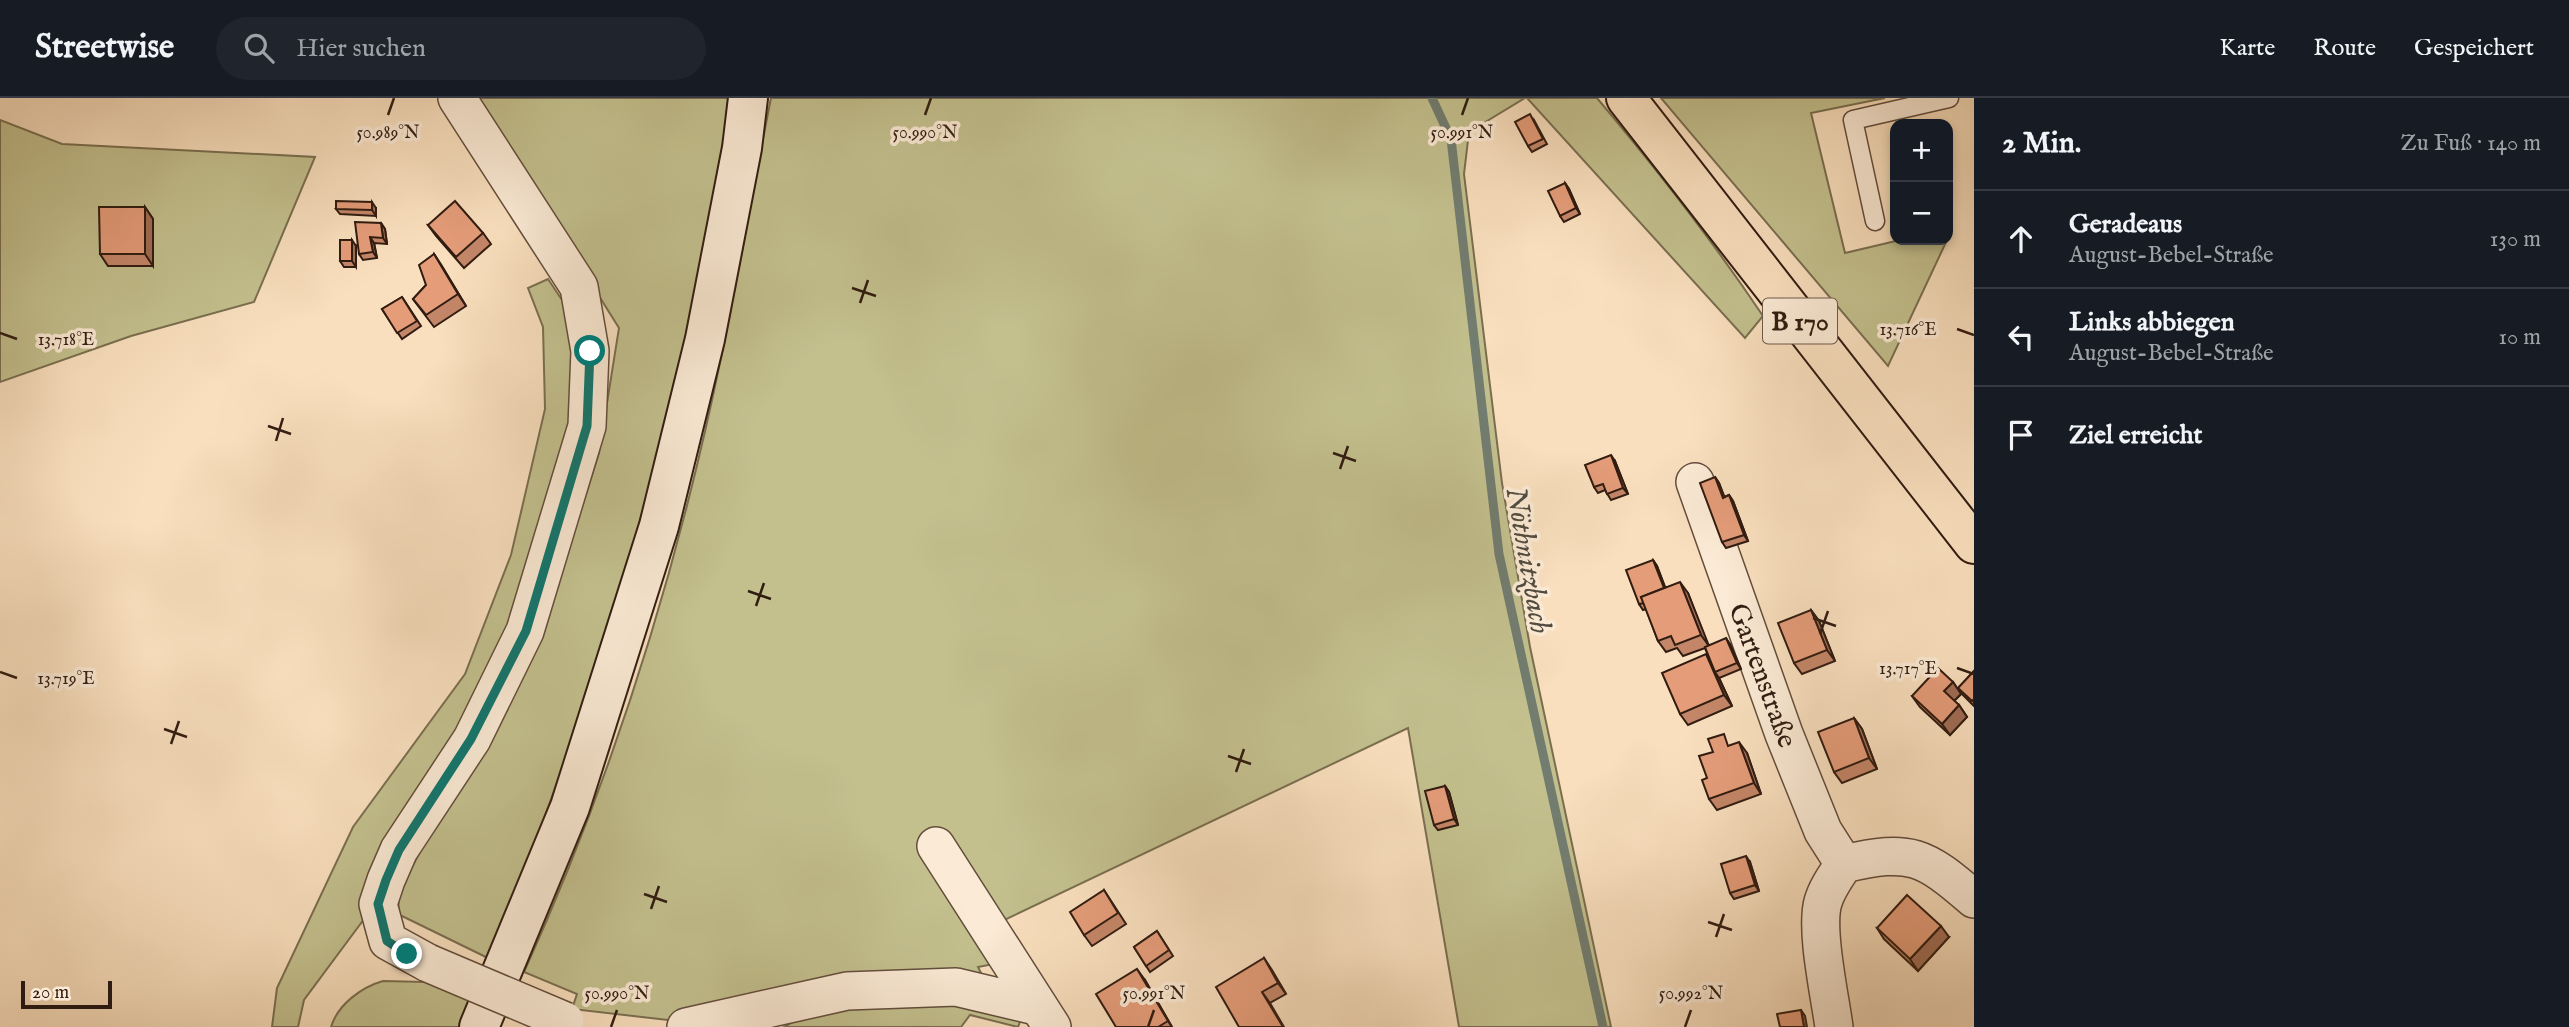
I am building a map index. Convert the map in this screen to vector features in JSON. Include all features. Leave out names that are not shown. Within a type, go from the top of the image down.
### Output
[{"type":"main road","points":[[479,1027],[570,807],[659,526],[705,339],[742,148],[748,98]]},
{"type":"main road","name":"B 170","points":[[1626,98],[1974,544]]},
{"type":"street","points":[[457,98],[579,287],[590,351],[587,426],[526,631],[471,739],[399,850],[378,904],[387,941],[428,963],[573,1024]]},
{"type":"street","name":"Gartenstraße","points":[[1695,482],[1789,746],[1823,831],[1844,864]]},
{"type":"street","points":[[936,846],[1044,1016]]},
{"type":"street","points":[[1834,1027],[1821,930],[1822,904],[1829,886],[1844,864],[1874,857],[1922,859],[1974,900]]},
{"type":"street","points":[[686,1027],[847,991],[956,987],[1044,1016]]},
{"type":"lane","points":[[1875,221],[1853,120],[1914,115],[1949,98]]},
{"type":"shaded area","points":[[475,98],[729,98],[723,147],[677,377],[633,546],[553,795],[492,960],[402,916],[398,919],[399,891],[547,616],[599,453],[619,328]]},
{"type":"shaded area","points":[[771,98],[1525,98],[1469,132],[1464,174],[1502,483],[1530,647],[1611,1027],[1459,1027],[1408,728],[998,923],[994,964],[978,967],[983,977],[867,978],[668,1020],[572,1009],[577,994],[524,972],[556,898],[614,746],[664,590],[705,432]]},
{"type":"shaded area","points":[[1527,98],[1597,98],[1683,205],[1763,316],[1745,338]]},
{"type":"shaded area","points":[[1661,98],[1885,98],[1811,113],[1845,253],[1890,242],[1890,245],[1945,245],[1888,366]]},
{"type":"shaded area","points":[[0,120],[62,144],[315,157],[254,302],[131,336],[0,382]]},
{"type":"shaded area","points":[[548,279],[576,321],[579,410],[532,581],[370,911],[304,1000],[298,1027],[272,1027],[277,988],[353,827],[465,674],[511,555],[545,409],[543,327],[528,288]]},
{"type":"shaded area","points":[[383,981],[426,982],[472,1000],[460,1027],[331,1027],[345,1004],[367,987]]},
{"type":"shaded area","points":[[915,997],[1023,1014],[1018,1027],[970,1015],[961,1027],[784,1027],[798,1019]]},
{"type":"building","points":[[1530,114],[1543,139],[1528,146],[1515,122]]},
{"type":"building","points":[[1565,183],[1576,208],[1560,216],[1548,191]]},
{"type":"building","points":[[336,201],[372,202],[372,210],[336,209]]},
{"type":"building","points":[[455,201],[483,233],[456,257],[428,225]]},
{"type":"building","points":[[99,207],[145,207],[145,254],[100,254]]},
{"type":"building","points":[[355,222],[381,223],[383,238],[370,237],[373,252],[359,254]]},
{"type":"building","points":[[340,240],[352,240],[352,261],[340,261]]},
{"type":"building","points":[[434,254],[458,294],[426,315],[413,299],[426,285],[419,265]]},
{"type":"building","points":[[402,297],[417,321],[397,333],[382,309]]},
{"type":"building","points":[[1611,455],[1623,488],[1607,494],[1603,484],[1594,487],[1585,465]]},
{"type":"building","points":[[1715,477],[1723,498],[1729,495],[1744,535],[1722,542],[1700,483]]},
{"type":"building","points":[[1653,560],[1664,588],[1641,597],[1644,603],[1639,604],[1626,570]]},
{"type":"building","points":[[1680,582],[1701,635],[1675,645],[1671,636],[1658,641],[1641,597]]},
{"type":"building","points":[[1811,610],[1827,650],[1794,663],[1778,623]]},
{"type":"building","points":[[1726,638],[1737,663],[1715,672],[1705,647]]},
{"type":"building","points":[[1706,654],[1724,695],[1680,714],[1662,673]]},
{"type":"building","points":[[1938,668],[1953,682],[1944,691],[1959,705],[1942,724],[1912,696]]},
{"type":"building","points":[[1974,671],[1974,699],[1972,701],[1958,688]]},
{"type":"building","points":[[1854,718],[1869,758],[1834,772],[1818,732]]},
{"type":"building","points":[[1724,734],[1728,746],[1739,742],[1754,783],[1709,799],[1702,780],[1707,778],[1699,756],[1713,752],[1708,739]]},
{"type":"building","points":[[1445,786],[1454,819],[1434,825],[1425,791]]},
{"type":"building","points":[[1746,856],[1755,885],[1730,893],[1721,864]]},
{"type":"building","points":[[1104,890],[1118,913],[1084,935],[1070,912]]},
{"type":"building","points":[[1907,895],[1941,926],[1910,959],[1877,928]]},
{"type":"building","points":[[1157,931],[1169,950],[1146,966],[1134,947]]},
{"type":"building","points":[[1264,958],[1278,983],[1262,992],[1283,1027],[1239,1027],[1216,987]]},
{"type":"building","points":[[1137,969],[1168,1021],[1158,1027],[1116,1027],[1096,994]]},
{"type":"building","points":[[1801,1010],[1804,1027],[1780,1027],[1777,1014]]},
{"type":"waterway","name":"Nöthnitzbach","points":[[1432,98],[1451,139],[1499,554],[1603,1027]]},
{"type":"route","points":[[407,954],[387,941],[378,904],[399,850],[471,739],[526,631],[587,426],[590,351]]}]
